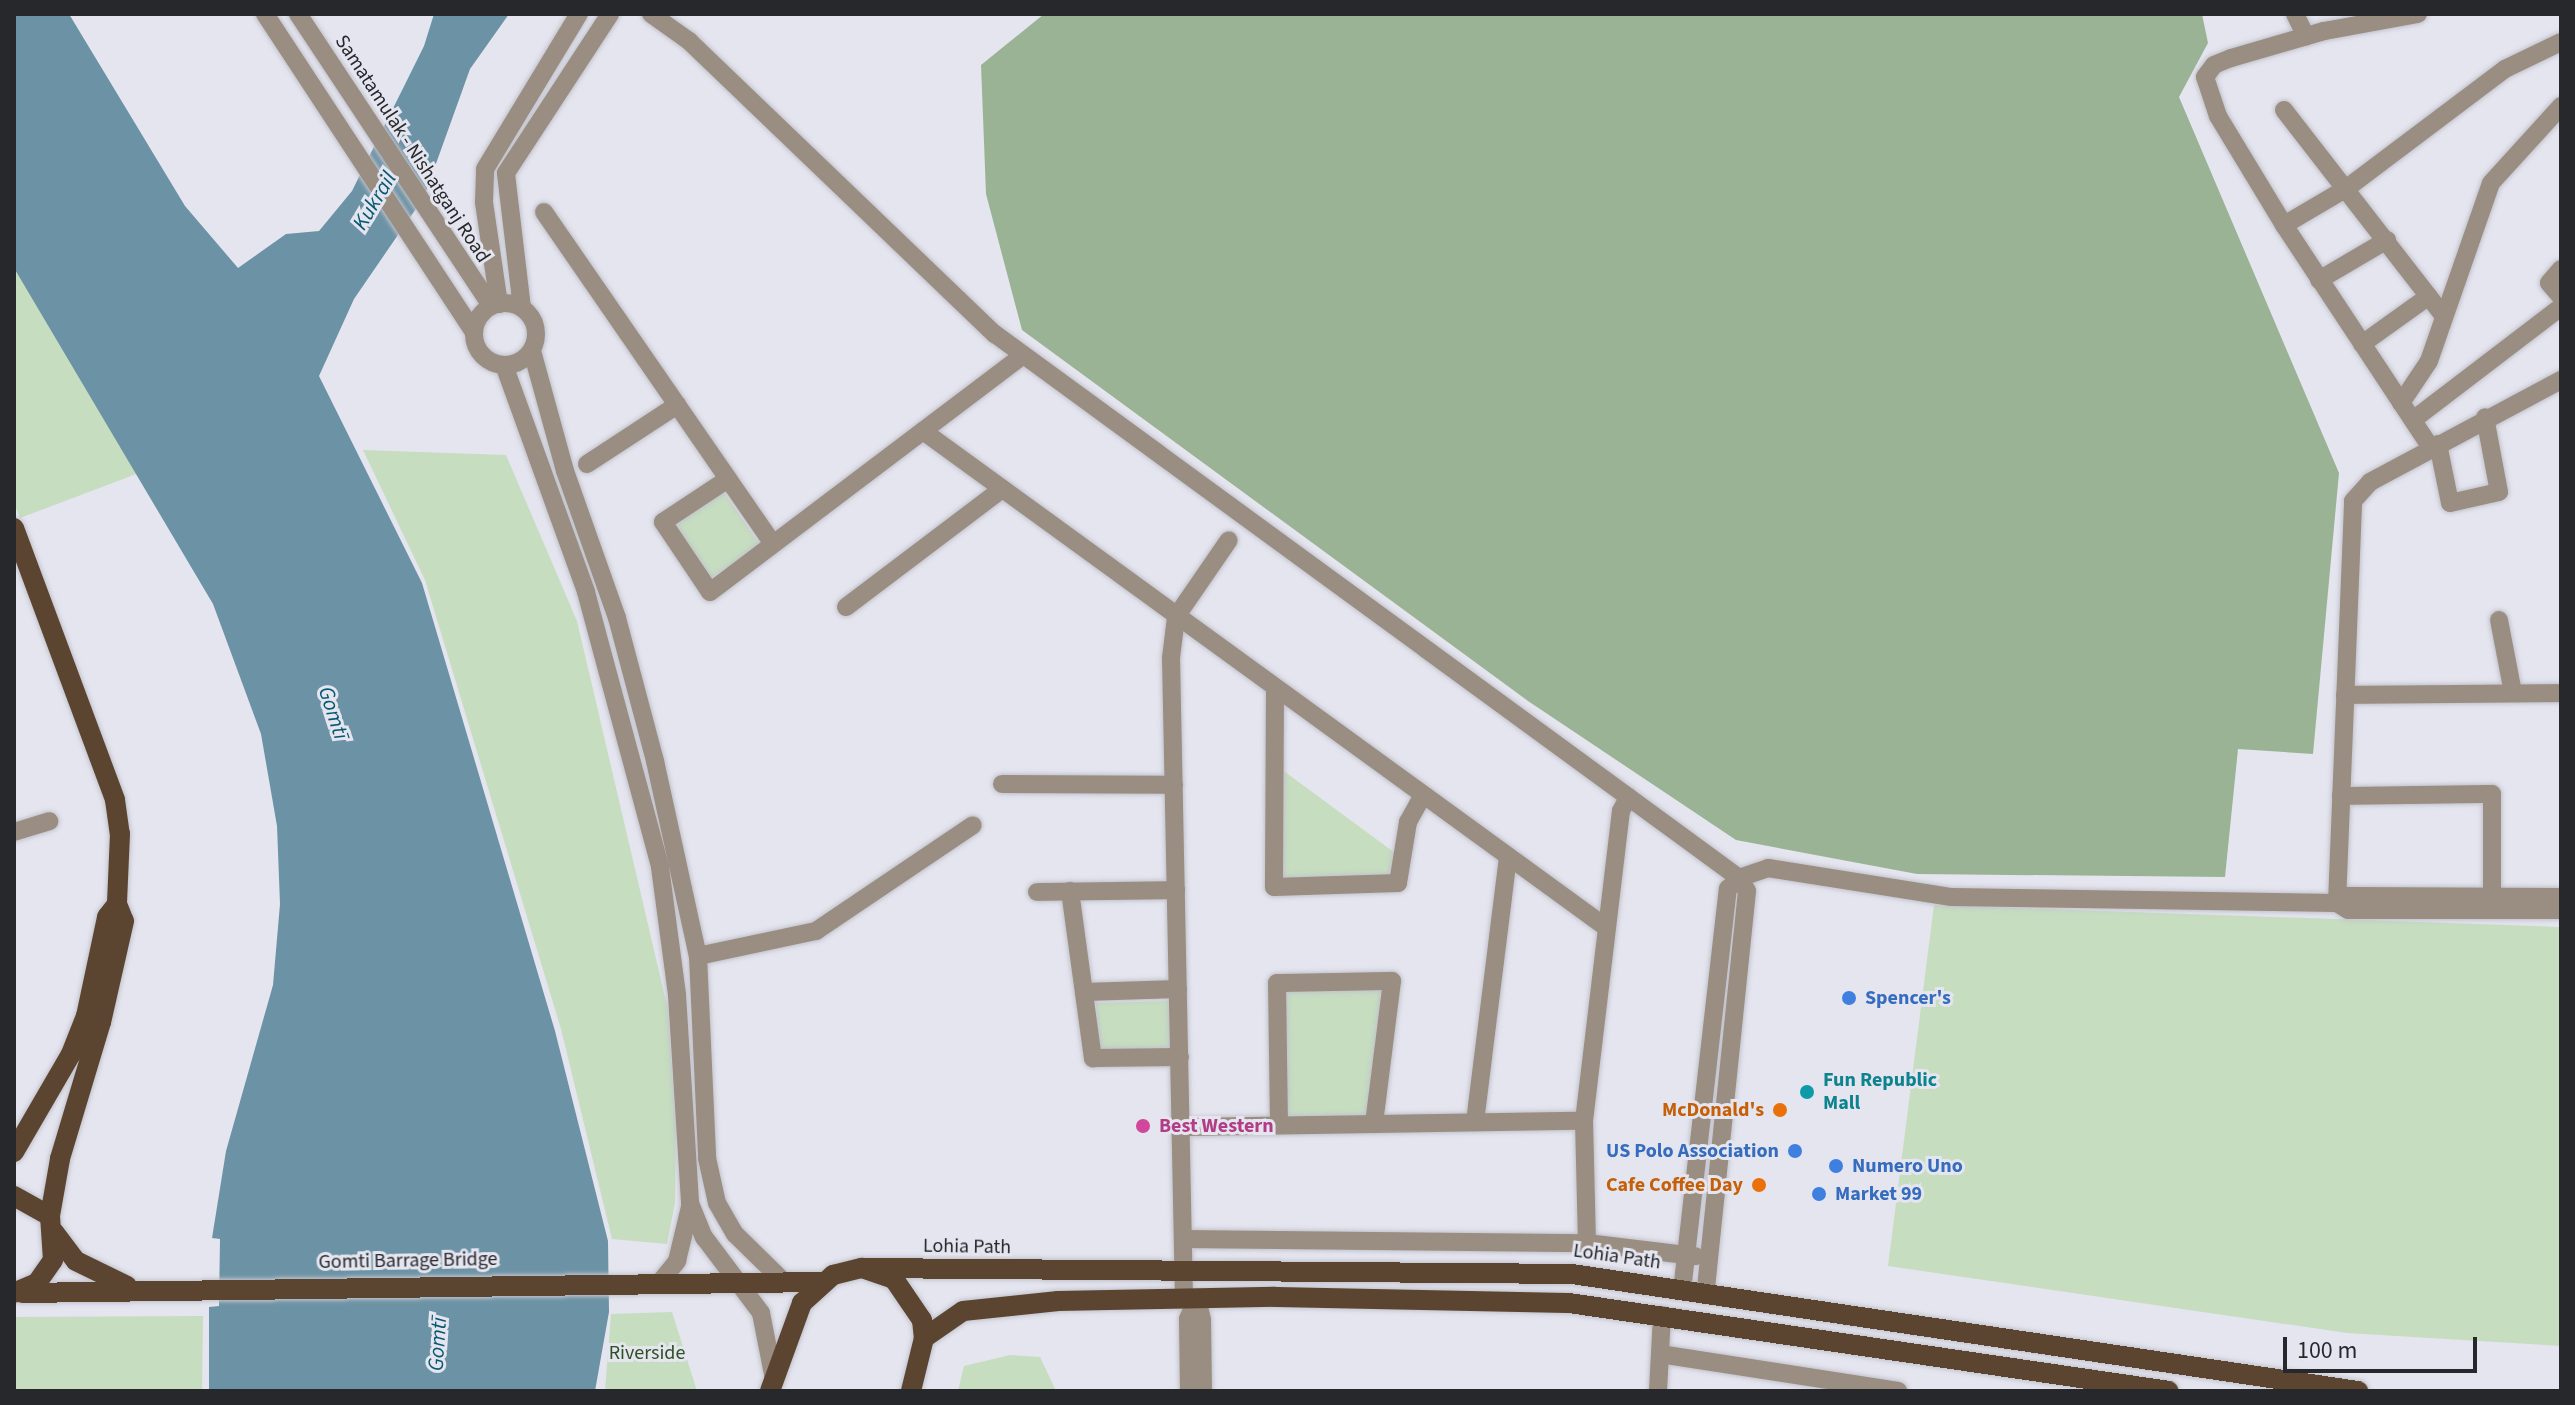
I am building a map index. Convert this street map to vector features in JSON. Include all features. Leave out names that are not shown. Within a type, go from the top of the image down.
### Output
[{"type":"main road","points":[[14,528],[115,800],[120,834],[117,904],[124,921],[60,1159],[52,1224],[55,1246],[47,1273],[14,1293]]},
{"type":"main road","points":[[14,1152],[71,1054],[86,1016],[107,917],[117,904]]},
{"type":"main road","points":[[14,1196],[52,1224],[76,1261],[134,1289]]},
{"type":"main road","points":[[862,1268],[885,1275],[905,1290],[922,1320],[924,1338],[911,1391]]},
{"type":"main road","name":"Lohia Path","points":[[739,1283],[821,1282],[862,1268],[1572,1274],[2358,1391]]},
{"type":"main road","name":"Gomti Barrage Bridge","points":[[14,1293],[211,1287],[661,1281],[739,1283]]},
{"type":"main road","points":[[772,1385],[795,1316],[821,1282]]},
{"type":"main road","points":[[924,1338],[963,1311],[1058,1301],[1226,1299],[1569,1303],[2169,1391]]},
{"type":"street","points":[[265,14],[474,332],[482,354],[504,365],[520,362],[532,351]]},
{"type":"street","name":"Samatamulak - Nishatganj Road","points":[[298,14],[495,305]]},
{"type":"street","points":[[610,14],[592,37],[506,173],[522,308],[536,328],[532,351],[565,471],[617,618],[698,956],[707,1158],[717,1203],[735,1234],[785,1283]]},
{"type":"street","points":[[651,14],[689,41],[1022,356],[1739,878],[1747,891],[1706,1257],[1705,1294]]},
{"type":"street","points":[[2295,14],[2306,37]]},
{"type":"street","points":[[2418,14],[2306,37],[2214,65],[2205,77],[2218,116],[2284,225],[2401,403],[2435,446],[2450,503],[2499,492],[2485,417]]},
{"type":"street","points":[[495,305],[484,202],[485,169],[576,19],[592,37]]},
{"type":"street","points":[[2284,225],[2347,188],[2505,69],[2561,42]]},
{"type":"street","points":[[2401,403],[2429,361],[2491,183],[2561,106]]},
{"type":"street","points":[[2284,110],[2444,316]]},
{"type":"street","points":[[544,212],[773,544]]},
{"type":"street","points":[[2319,280],[2387,240]]},
{"type":"street","points":[[2561,269],[2549,283],[2561,297]]},
{"type":"street","points":[[2362,344],[2429,296]]},
{"type":"street","points":[[474,332],[479,317],[495,305],[522,308]]},
{"type":"street","points":[[2413,420],[2561,307]]},
{"type":"street","points":[[728,479],[663,522],[710,592],[1022,356]]},
{"type":"street","points":[[504,365],[586,592],[660,867],[677,995],[690,1203],[687,1237],[661,1281]]},
{"type":"street","points":[[2337,903],[2353,501],[2370,482],[2485,417],[2561,380]]},
{"type":"street","points":[[587,464],[677,405]]},
{"type":"street","points":[[923,431],[1607,928]]},
{"type":"street","points":[[846,607],[1002,489]]},
{"type":"street","points":[[1203,1391],[1202,1320],[1190,1299],[1183,1271],[1171,658],[1176,617],[1229,540]]},
{"type":"street","points":[[2499,620],[2513,693]]},
{"type":"street","points":[[1275,688],[1274,887],[1398,883],[1408,822],[1423,795]]},
{"type":"street","points":[[2345,695],[2561,693]]},
{"type":"street","points":[[1002,784],[1174,785]]},
{"type":"street","points":[[2341,796],[2492,794],[2492,897]]},
{"type":"street","points":[[1587,1243],[1584,1121],[1621,811],[1628,797]]},
{"type":"street","points":[[14,832],[49,821]]},
{"type":"street","points":[[698,956],[816,931],[973,825]]},
{"type":"street","points":[[1475,1122],[1508,857]]},
{"type":"street","points":[[1682,1291],[1728,889],[1739,878],[1768,868],[1952,897],[2337,903],[2348,910],[2561,910]]},
{"type":"street","points":[[1037,892],[1176,890]]},
{"type":"street","points":[[1070,891],[1093,1058],[1180,1057]]},
{"type":"street","points":[[2337,903],[2348,896],[2561,897]]},
{"type":"street","points":[[1279,1125],[1277,983],[1392,981],[1374,1124]]},
{"type":"street","points":[[1084,992],[1178,989]]},
{"type":"street","points":[[1181,1127],[1584,1121]]},
{"type":"street","points":[[690,1203],[704,1237],[761,1313],[772,1385]]},
{"type":"street","points":[[1183,1239],[1587,1243],[1706,1257]]},
{"type":"street","points":[[1225,1272],[1226,1299]]},
{"type":"street","points":[[1189,1391],[1190,1299]]},
{"type":"street","points":[[1658,1391],[1662,1315]]},
{"type":"street","points":[[1660,1354],[1898,1391]]},
{"type":"green space","points":[[1044,14],[2202,14],[2208,43],[2179,97],[2339,473],[2313,754],[2238,749],[2225,877],[1917,874],[1736,840],[1528,701],[1022,330],[986,194],[981,65]]},
{"type":"green space","points":[[14,268],[139,473],[20,518],[14,503]]},
{"type":"green space","points":[[363,450],[506,455],[577,621],[668,1010],[676,1127],[675,1203],[667,1244],[612,1239],[561,1029],[425,580]]},
{"type":"green space","points":[[722,490],[760,545],[709,579],[671,525]]},
{"type":"green space","points":[[1281,769],[1395,853],[1391,876],[1283,879]]},
{"type":"green space","points":[[1934,905],[2561,927],[2561,1346],[2347,1333],[1888,1266]]},
{"type":"green space","points":[[1385,987],[1367,1116],[1285,1117],[1283,990]]},
{"type":"green space","points":[[1169,1001],[1170,1048],[1098,1051],[1096,1003]]},
{"type":"green space","name":"Riverside","points":[[672,1312],[697,1391],[605,1391],[611,1314]]},
{"type":"green space","points":[[203,1316],[202,1391],[14,1391],[14,1317]]},
{"type":"green space","points":[[1010,1355],[1040,1357],[1056,1391],[958,1391],[964,1366]]},
{"type":"water","points":[[14,14],[69,14],[185,206],[238,268],[286,234],[319,231],[352,191],[424,46],[434,14],[509,14],[470,69],[424,197],[354,299],[319,376],[422,583],[555,1031],[608,1241],[609,1312],[595,1391],[209,1391],[209,1307],[219,1306],[220,1239],[212,1238],[226,1151],[273,985],[280,904],[277,826],[261,734],[213,604],[14,268]]},
{"type":"place","name":"Spencer's","points":[[1849,998]]},
{"type":"place","name":"Fun Republic Mall","points":[[1807,1092]]},
{"type":"place","name":"McDonald's","points":[[1780,1110]]},
{"type":"place","name":"Best Western","points":[[1143,1126]]},
{"type":"place","name":"US Polo Association","points":[[1795,1151]]},
{"type":"place","name":"Numero Uno","points":[[1836,1166]]},
{"type":"place","name":"Cafe Coffee Day","points":[[1759,1185]]},
{"type":"place","name":"Market 99","points":[[1819,1194]]},
{"type":"water label","name":"Kukrail","points":[[375,201]]},
{"type":"water label","name":"Gomtī","points":[[333,713]]},
{"type":"water label","name":"Gomtī","points":[[438,1344]]}]
